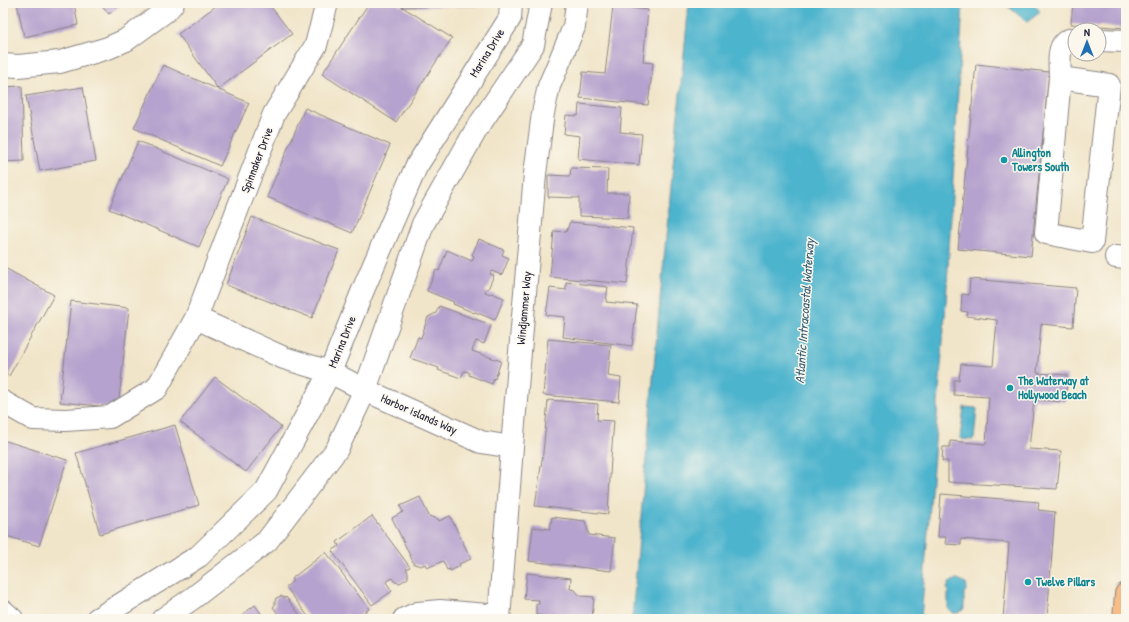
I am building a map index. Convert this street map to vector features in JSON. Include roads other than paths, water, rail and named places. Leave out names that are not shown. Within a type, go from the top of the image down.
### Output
[{"type":"main road","points":[[1124,619],[1126,594]]},
{"type":"street","points":[[3,65],[18,66],[60,62],[108,48],[126,40],[167,10],[173,3]]},
{"type":"street","name":"Marina Drive","points":[[97,619],[199,556],[266,491],[330,372],[416,166],[510,18],[511,3]]},
{"type":"street","points":[[163,619],[193,598],[267,541],[337,449],[365,390],[423,224],[476,130],[533,45],[541,3]]},
{"type":"street","name":"Windjammer Way","points":[[499,618],[535,174],[543,114],[549,86],[574,27],[577,3]]},
{"type":"street","name":"Spinnaker Drive","points":[[3,402],[33,419],[66,420],[110,417],[157,388],[196,318],[274,114],[316,45],[326,4]]},
{"type":"street","points":[[1107,40],[1126,41]]},
{"type":"street","points":[[1060,78],[1109,85],[1092,242],[1046,233],[1060,78],[1060,48],[1064,42],[1067,41]]},
{"type":"street","points":[[196,318],[284,358],[330,372]]},
{"type":"street","name":"Harbor islands Way","points":[[330,372],[365,390],[481,442],[512,448]]},
{"type":"street","points":[[3,611],[12,619]]},
{"type":"street","points":[[404,619],[418,612],[440,611],[499,618]]},
{"type":"water","name":"Atlantic Intracoastal Waterway","points":[[689,3],[963,3],[946,303],[921,619],[632,619],[660,299]]},
{"type":"water","points":[[1004,3],[1033,3],[1039,10],[1039,13],[1027,22]]},
{"type":"water","points":[[964,407],[977,409],[973,440],[960,438]]},
{"type":"water","points":[[956,579],[964,582],[967,588],[964,593],[964,609],[958,613],[952,613],[948,608],[947,589],[949,583]]},
{"type":"place","name":"Allington Towers South","points":[[1004,160]]},
{"type":"place","name":"The Waterway at Hollywood Beach","points":[[1010,388]]},
{"type":"place","name":"Twelve Pillars","points":[[1028,582]]}]
